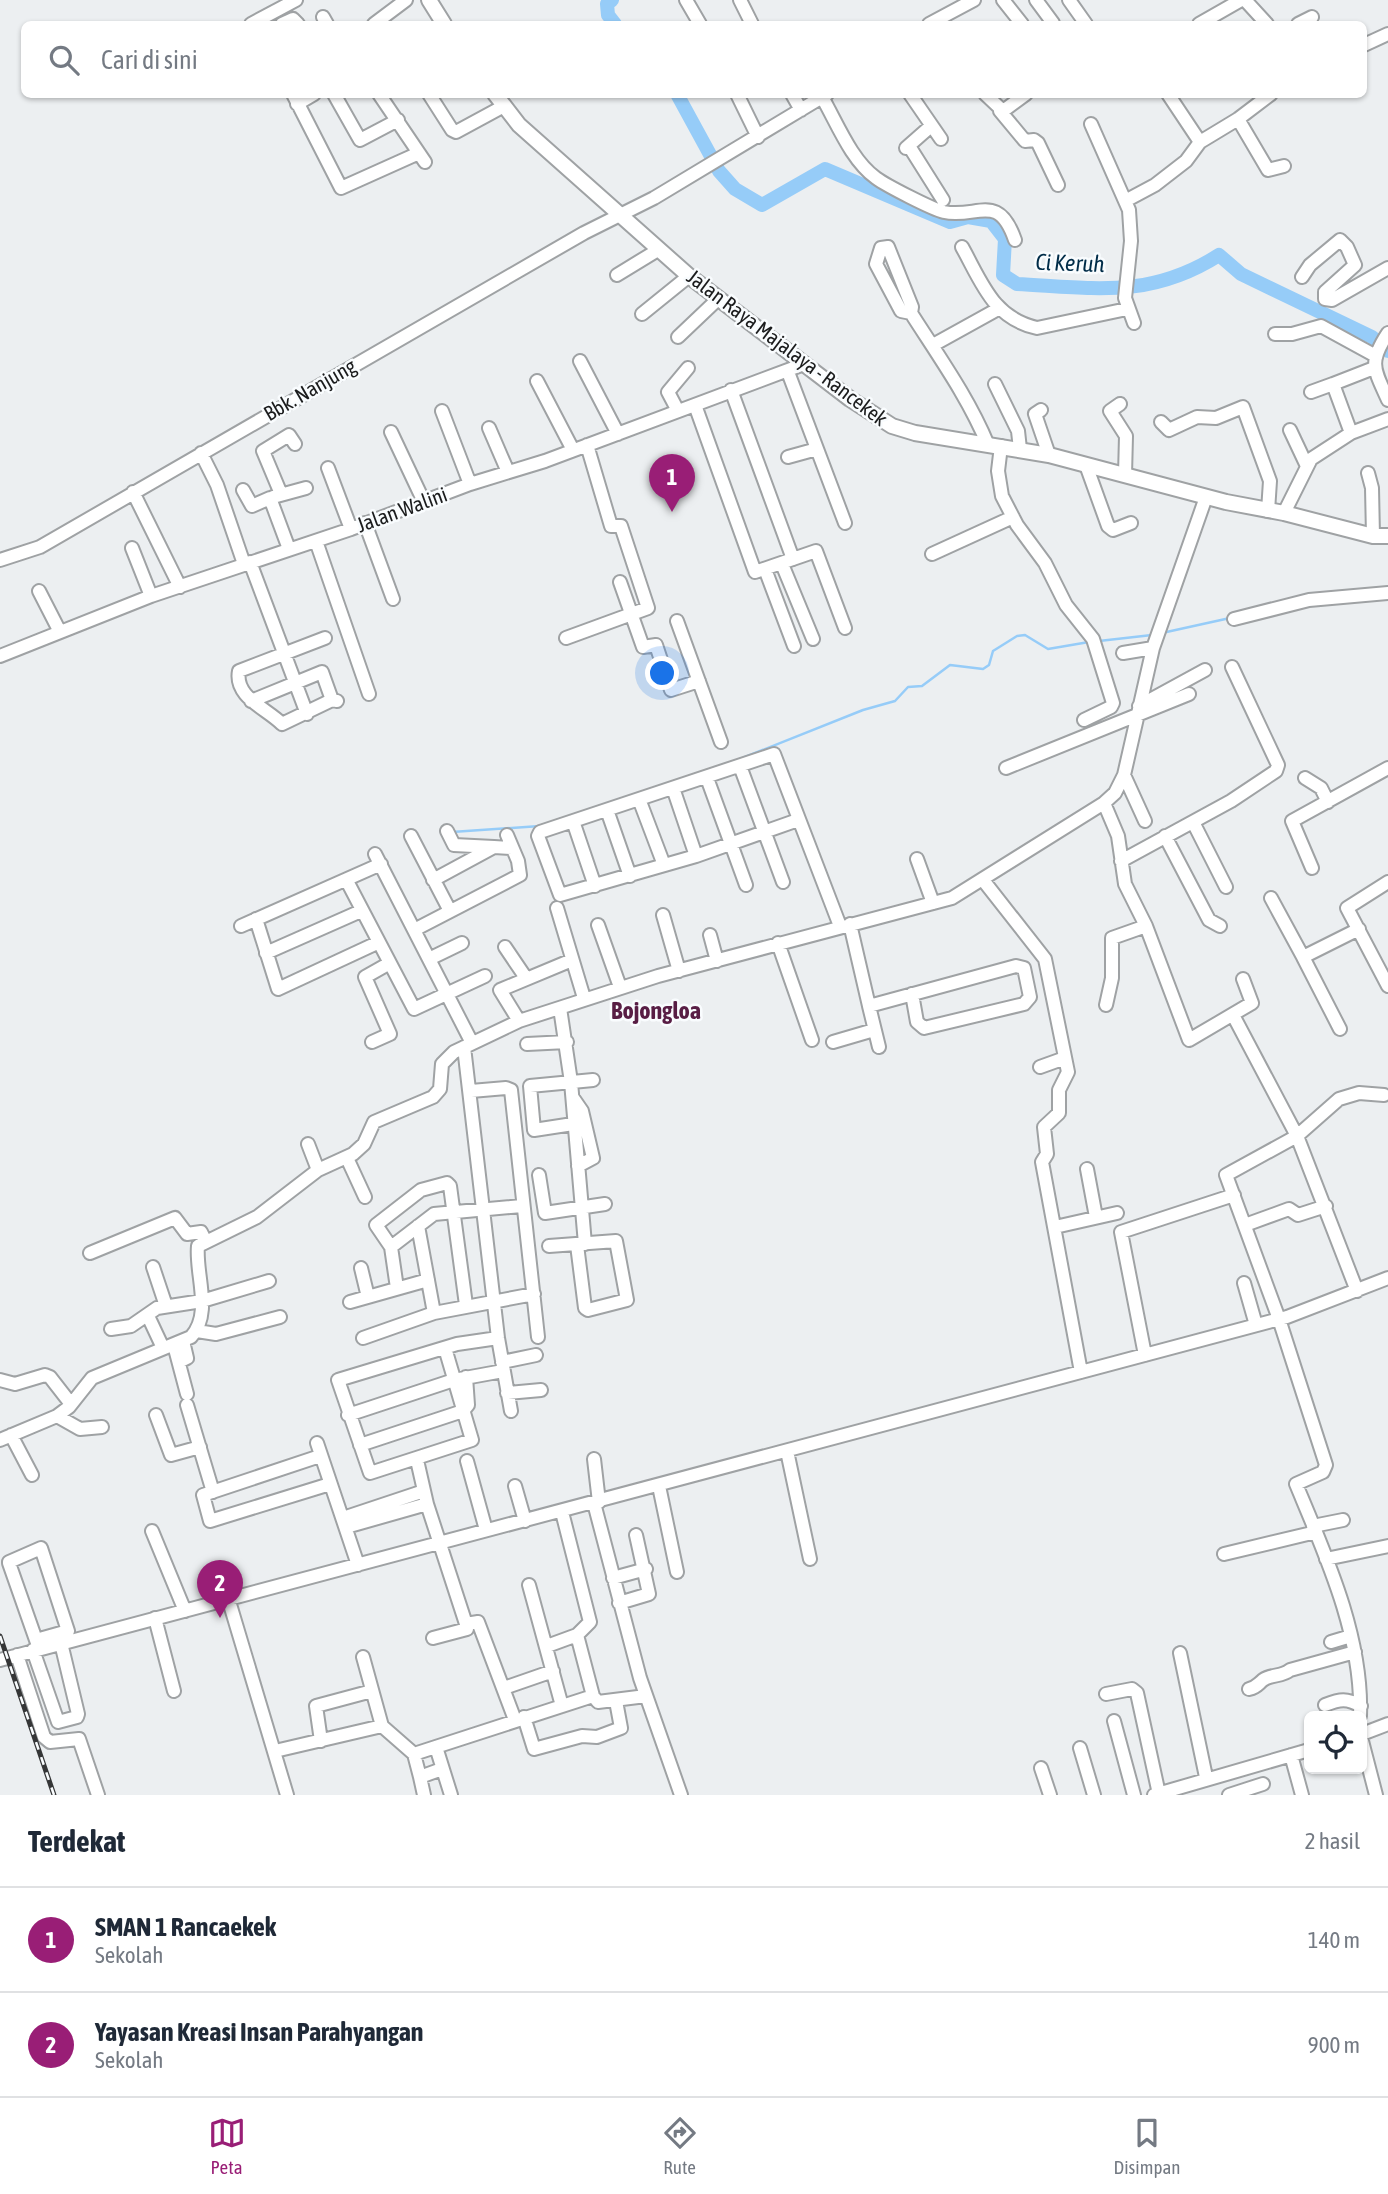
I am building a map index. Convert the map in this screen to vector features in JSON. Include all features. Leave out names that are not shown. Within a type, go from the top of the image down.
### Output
[{"type":"main road","points":[[429,0],[442,21]]},
{"type":"main road","name":"Jalan Raya Majalaya - Rancekek","points":[[500,100],[519,125],[689,276],[804,364],[892,426],[915,433],[1049,455],[1206,497],[1380,536]]},
{"type":"street","points":[[259,21],[296,0]]},
{"type":"street","points":[[378,21],[406,0]]},
{"type":"street","points":[[686,0],[697,21]]},
{"type":"street","points":[[740,0],[750,21]]},
{"type":"street","points":[[937,21],[974,0]]},
{"type":"street","points":[[1003,0],[1020,21]]},
{"type":"street","points":[[1036,0],[1052,21]]},
{"type":"street","points":[[1069,0],[1084,21]]},
{"type":"street","points":[[1204,21],[1243,0],[1264,21]]},
{"type":"street","points":[[1304,21],[1312,17]]},
{"type":"street","points":[[1367,43],[1388,34]]},
{"type":"street","points":[[336,98],[360,140],[398,120]]},
{"type":"street","points":[[295,99],[341,188],[422,158],[382,98]]},
{"type":"street","points":[[432,98],[456,132],[500,100]]},
{"type":"street","points":[[739,98],[758,137]]},
{"type":"street","points":[[794,98],[801,110]]},
{"type":"street","name":"Bbk. Nanjung","points":[[0,560],[40,547],[619,215],[718,162],[822,98]]},
{"type":"street","points":[[826,98],[860,161],[874,177],[943,212],[973,209],[994,212],[1010,224],[1015,240]]},
{"type":"street","points":[[913,98],[940,139]]},
{"type":"street","points":[[989,98],[1026,141],[1034,140],[1038,143],[1058,185]]},
{"type":"street","points":[[1000,111],[1020,98]]},
{"type":"street","points":[[1171,98],[1200,142]]},
{"type":"street","points":[[1127,200],[1155,185],[1186,161],[1200,142],[1266,98]]},
{"type":"street","points":[[1238,119],[1268,170],[1284,166]]},
{"type":"street","points":[[1091,124],[1127,200],[1131,241],[1126,304],[1134,323]]},
{"type":"street","points":[[926,203],[940,197],[907,147],[931,126]]},
{"type":"street","points":[[1302,277],[1310,265],[1340,240],[1355,265],[1325,292],[1325,299],[1332,300],[1388,268]]},
{"type":"street","points":[[911,313],[901,311],[876,267],[881,247],[888,247],[912,307],[911,313],[995,445],[1000,486],[1013,517],[1045,563],[1066,605],[1093,641],[1113,705],[1084,720]]},
{"type":"street","points":[[962,247],[998,309],[1025,325],[1037,328],[1126,304]]},
{"type":"street","points":[[617,275],[658,250]]},
{"type":"street","points":[[642,314],[689,276]]},
{"type":"street","points":[[678,337],[719,299]]},
{"type":"street","points":[[933,345],[998,309]]},
{"type":"street","points":[[1275,334],[1292,334],[1320,326],[1375,352]]},
{"type":"street","points":[[1388,333],[1375,352],[1374,369],[1388,400]]},
{"type":"street","points":[[580,361],[618,434]]},
{"type":"street","name":"Jalan Walini","points":[[0,656],[151,596],[351,529],[470,484],[618,434],[804,364]]},
{"type":"street","points":[[678,411],[668,392],[688,368]]},
{"type":"street","points":[[1311,392],[1374,369]]},
{"type":"street","points":[[788,372],[845,523]]},
{"type":"street","points":[[537,381],[573,450]]},
{"type":"street","points":[[995,384],[1018,431],[1020,449]]},
{"type":"street","points":[[1333,384],[1351,433]]},
{"type":"street","points":[[731,390],[813,639]]},
{"type":"street","points":[[1120,404],[1110,411],[1126,436],[1125,475]]},
{"type":"street","points":[[695,405],[755,572],[818,553],[845,628]]},
{"type":"street","points":[[1161,422],[1169,430],[1197,417],[1216,418],[1243,407],[1270,481],[1268,510]]},
{"type":"street","points":[[1041,410],[1035,414],[1049,455]]},
{"type":"street","points":[[442,411],[470,484]]},
{"type":"street","points":[[1284,513],[1306,464],[1320,451],[1351,433],[1388,419]]},
{"type":"street","points":[[489,428],[508,472]]},
{"type":"street","points":[[1290,430],[1306,464]]},
{"type":"street","points":[[391,432],[424,502]]},
{"type":"street","points":[[289,549],[263,451],[289,435],[295,444]]},
{"type":"street","points":[[566,638],[648,608],[621,526],[611,526],[608,520],[605,500],[587,445]]},
{"type":"street","points":[[788,457],[817,449]]},
{"type":"street","points":[[201,453],[217,485],[307,714]]},
{"type":"street","points":[[1086,465],[1108,526],[1113,530],[1131,523]]},
{"type":"street","points":[[328,468],[351,529]]},
{"type":"street","points":[[1368,473],[1380,536]]},
{"type":"street","points":[[243,490],[252,506],[306,488]]},
{"type":"street","points":[[132,492],[180,587]]},
{"type":"street","points":[[197,1331],[201,1301],[197,1248],[257,1217],[318,1170],[347,1158],[365,1144],[374,1122],[438,1093],[442,1064],[468,1045],[519,1021],[620,987],[952,898],[1104,803],[1119,788],[1124,775],[1155,639],[1206,497]]},
{"type":"street","points":[[932,554],[1013,517]]},
{"type":"street","points":[[365,523],[393,599]]},
{"type":"street","points":[[316,541],[369,694]]},
{"type":"street","points":[[132,548],[151,596]]},
{"type":"street","points":[[765,569],[794,646]]},
{"type":"street","points":[[620,582],[643,647],[656,645],[671,690],[699,681]]},
{"type":"street","points":[[39,591],[60,632]]},
{"type":"street","points":[[1234,619],[1309,600],[1388,593]]},
{"type":"street","points":[[677,621],[721,742]]},
{"type":"street","points":[[251,701],[322,673],[335,700],[282,724],[251,701],[245,695],[238,673],[325,638]]},
{"type":"street","points":[[1123,653],[1155,639]]},
{"type":"street","points":[[1121,861],[1271,777],[1278,765],[1232,667]]},
{"type":"street","points":[[1138,712],[1205,670]]},
{"type":"street","points":[[1006,768],[1138,712],[1189,694]]},
{"type":"street","points":[[798,820],[696,856],[560,895],[538,833],[708,778],[772,754],[776,756],[798,820],[845,925],[880,1047]]},
{"type":"street","points":[[740,766],[783,882]]},
{"type":"street","points":[[1312,868],[1292,822],[1388,768]]},
{"type":"street","points":[[1124,775],[1146,821]]},
{"type":"street","points":[[708,778],[746,885]]},
{"type":"street","points":[[1305,778],[1321,788],[1328,802]]},
{"type":"street","points":[[673,788],[696,856]]},
{"type":"street","points":[[639,799],[664,866]]},
{"type":"street","points":[[1104,803],[1118,836],[1125,884],[1146,926],[1189,1040],[1252,1003],[1243,979]]},
{"type":"street","points":[[607,810],[630,876]]},
{"type":"street","points":[[573,821],[595,886]]},
{"type":"street","points":[[1193,822],[1226,887]]},
{"type":"street","points":[[447,831],[464,863]]},
{"type":"street","points":[[416,929],[520,874],[507,835]]},
{"type":"street","points":[[411,836],[450,911]]},
{"type":"street","points":[[1165,836],[1209,919],[1220,926]]},
{"type":"street","points":[[454,845],[512,848]]},
{"type":"street","points":[[433,880],[494,846]]},
{"type":"street","points":[[241,926],[347,881],[378,859],[449,995],[468,1045],[498,1338],[511,1411]]},
{"type":"street","points":[[917,859],[933,903]]},
{"type":"street","points":[[983,880],[1045,959],[1068,1072],[1059,1090],[1059,1113],[1044,1127],[1047,1154],[1042,1162],[1081,1372]]},
{"type":"street","points":[[347,881],[377,943],[414,1009],[485,976]]},
{"type":"street","points":[[1388,882],[1347,906],[1388,986]]},
{"type":"street","points":[[1271,898],[1340,1028]]},
{"type":"street","points":[[557,908],[584,998]]},
{"type":"street","points":[[266,953],[361,911]]},
{"type":"street","points":[[663,915],[679,971]]},
{"type":"street","points":[[256,919],[276,988],[279,989],[377,943]]},
{"type":"street","points":[[598,925],[620,987]]},
{"type":"street","points":[[1106,1006],[1112,978],[1112,938],[1146,926]]},
{"type":"street","points":[[1303,957],[1359,929]]},
{"type":"street","points":[[710,935],[717,961]]},
{"type":"street","points":[[429,959],[462,943]]},
{"type":"street","points":[[778,943],[812,1040]]},
{"type":"street","points":[[505,947],[526,978]]},
{"type":"street","points":[[519,1021],[500,990],[572,960]]},
{"type":"street","points":[[372,1042],[390,1034],[365,977],[388,964]]},
{"type":"street","points":[[869,1006],[912,994],[1021,966],[1030,997],[1024,1003],[924,1028],[917,1022],[912,994]]},
{"type":"street","points":[[549,1246],[581,1245],[617,1242],[627,1300],[588,1310],[585,1308],[581,1245],[582,1208],[573,1124],[573,1098],[560,1008]]},
{"type":"street","points":[[1233,1015],[1297,1136],[1357,1291]]},
{"type":"street","points":[[833,1042],[874,1030]]},
{"type":"street","points":[[527,1044],[567,1042]]},
{"type":"street","points":[[1040,1068],[1065,1058]]},
{"type":"street","points":[[573,1124],[534,1130],[530,1087],[593,1080]]},
{"type":"street","points":[[471,1091],[509,1087],[511,1090],[538,1337]]},
{"type":"street","points":[[1360,1711],[1355,1652],[1326,1559],[1296,1482],[1323,1472],[1326,1465],[1279,1319],[1227,1174],[1297,1136],[1342,1097],[1359,1093],[1384,1095]]},
{"type":"street","points":[[573,1098],[582,1111],[593,1158],[578,1166]]},
{"type":"street","points":[[308,1144],[318,1170]]},
{"type":"street","points":[[347,1158],[365,1197]]},
{"type":"street","points":[[1087,1169],[1096,1217]]},
{"type":"street","points":[[539,1175],[544,1212],[605,1204]]},
{"type":"street","points":[[397,1288],[391,1247],[376,1225],[421,1190],[449,1184],[466,1305]]},
{"type":"street","points":[[1144,1355],[1121,1232],[1234,1195]]},
{"type":"street","points":[[391,1247],[434,1214],[522,1206]]},
{"type":"street","points":[[1245,1225],[1289,1209],[1298,1215],[1326,1206]]},
{"type":"street","points":[[1055,1227],[1117,1213]]},
{"type":"street","points":[[90,1253],[175,1218],[178,1218],[187,1234],[201,1232],[206,1242]]},
{"type":"street","points":[[418,1226],[434,1313]]},
{"type":"street","points":[[153,1267],[166,1306]]},
{"type":"street","points":[[362,1268],[368,1297]]},
{"type":"street","points":[[350,1302],[428,1280]]},
{"type":"street","points":[[36,1646],[61,1643],[229,1601],[1279,1319],[1387,1280]]},
{"type":"street","points":[[111,1329],[131,1326],[157,1308],[201,1301],[269,1281]]},
{"type":"street","points":[[1244,1283],[1256,1325]]},
{"type":"street","points":[[363,1338],[434,1313],[534,1294]]},
{"type":"street","points":[[148,1316],[187,1358],[179,1362],[200,1447],[210,1521],[330,1484]]},
{"type":"street","points":[[32,1475],[6,1437],[57,1416],[71,1404],[92,1378],[174,1345],[197,1331],[216,1334],[280,1317]]},
{"type":"street","points":[[463,1411],[472,1440],[370,1473],[338,1380],[445,1348],[498,1338]]},
{"type":"street","points":[[360,1445],[463,1411],[468,1405],[460,1379],[445,1348]]},
{"type":"street","points":[[348,1415],[536,1355]]},
{"type":"street","points":[[0,1380],[15,1384],[45,1375],[50,1377],[71,1404]]},
{"type":"street","points":[[507,1393],[541,1390]]},
{"type":"street","points":[[156,1415],[171,1455],[200,1447]]},
{"type":"street","points":[[57,1416],[80,1429],[102,1427]]},
{"type":"street","points":[[317,1443],[358,1565]]},
{"type":"street","points":[[787,1451],[810,1559]]},
{"type":"street","points":[[208,1494],[320,1456]]},
{"type":"street","points":[[594,1459],[597,1502],[619,1603],[646,1696],[681,1795]]},
{"type":"street","points":[[417,1460],[426,1498],[442,1542],[467,1629],[433,1637]]},
{"type":"street","points":[[467,1461],[486,1530]]},
{"type":"street","points":[[515,1486],[524,1521]]},
{"type":"street","points":[[659,1486],[677,1572]]},
{"type":"street","points":[[344,1522],[426,1498]]},
{"type":"street","points":[[547,1646],[577,1635],[588,1625],[590,1617],[562,1512]]},
{"type":"street","points":[[1224,1554],[1343,1520]]},
{"type":"street","points":[[152,1531],[185,1611]]},
{"type":"street","points":[[619,1603],[649,1594],[646,1569],[636,1535]]},
{"type":"street","points":[[1326,1559],[1388,1546]]},
{"type":"street","points":[[0,1660],[16,1655],[36,1646],[68,1631],[41,1548],[9,1562],[36,1646],[58,1722],[78,1714],[61,1643]]},
{"type":"street","points":[[613,1578],[646,1569]]},
{"type":"street","points":[[529,1585],[562,1706]]},
{"type":"street","points":[[229,1601],[287,1795]]},
{"type":"street","points":[[155,1618],[174,1691]]},
{"type":"street","points":[[466,1624],[475,1622],[480,1625],[504,1689],[534,1749],[582,1736],[597,1737],[621,1728],[616,1701]]},
{"type":"street","points":[[577,1635],[593,1696],[599,1703],[646,1696]]},
{"type":"street","points":[[1331,1642],[1350,1636]]},
{"type":"street","points":[[1249,1689],[1257,1688],[1265,1679],[1283,1676],[1290,1670],[1355,1652]]},
{"type":"street","points":[[1180,1653],[1206,1777]]},
{"type":"street","points":[[16,1655],[44,1737],[50,1742],[79,1739],[98,1795]]},
{"type":"street","points":[[363,1657],[382,1726],[414,1754],[424,1795]]},
{"type":"street","points":[[504,1689],[553,1671]]},
{"type":"street","points":[[1106,1694],[1132,1689],[1137,1693],[1157,1794],[1206,1777],[1257,1766],[1304,1751]]},
{"type":"street","points":[[321,1741],[316,1707],[372,1691]]},
{"type":"street","points":[[414,1754],[593,1696]]},
{"type":"street","points":[[1325,1705],[1339,1699],[1350,1699],[1360,1711]]},
{"type":"street","points":[[1114,1721],[1134,1795]]},
{"type":"street","points":[[1367,1732],[1388,1724]]},
{"type":"street","points":[[275,1751],[382,1726]]},
{"type":"street","points":[[436,1747],[451,1795]]},
{"type":"street","points":[[1080,1748],[1094,1795]]},
{"type":"street","points":[[1291,1755],[1302,1795]]},
{"type":"street","points":[[1367,1758],[1380,1792]]},
{"type":"street","points":[[1231,1795],[1264,1790],[1257,1766]]},
{"type":"street","points":[[1041,1768],[1050,1795]]},
{"type":"street","points":[[420,1777],[442,1769]]},
{"type":"waterway","name":"Ci Keruh","points":[[612,0],[607,4],[608,15],[613,21]]},
{"type":"waterway","name":"Ci Keruh","points":[[679,98],[719,171],[735,189],[762,205],[825,169],[950,222],[968,217],[991,221],[1005,239],[1003,275],[1017,284],[1097,288],[1145,285],[1194,269],[1219,255],[1241,274],[1372,337],[1388,351]]},
{"type":"waterway","points":[[1162,633],[1230,618]]},
{"type":"waterway","points":[[735,761],[863,710],[895,701],[908,687],[922,686],[950,665],[983,669],[989,665],[993,651],[1017,636],[1025,635],[1048,649],[1089,642]]},
{"type":"waterway","points":[[1099,641],[1152,635]]},
{"type":"waterway","points":[[452,832],[540,826]]},
{"type":"railway","points":[[0,1636],[54,1795]]},
{"type":"place","name":"SMAN 1 Rancaekek","points":[[672,512]]},
{"type":"place","name":"Yayasan Kreasi Insan Parahyangan","points":[[220,1618]]},
{"type":"district","name":"Bojongloa","points":[[656,1011]]}]
